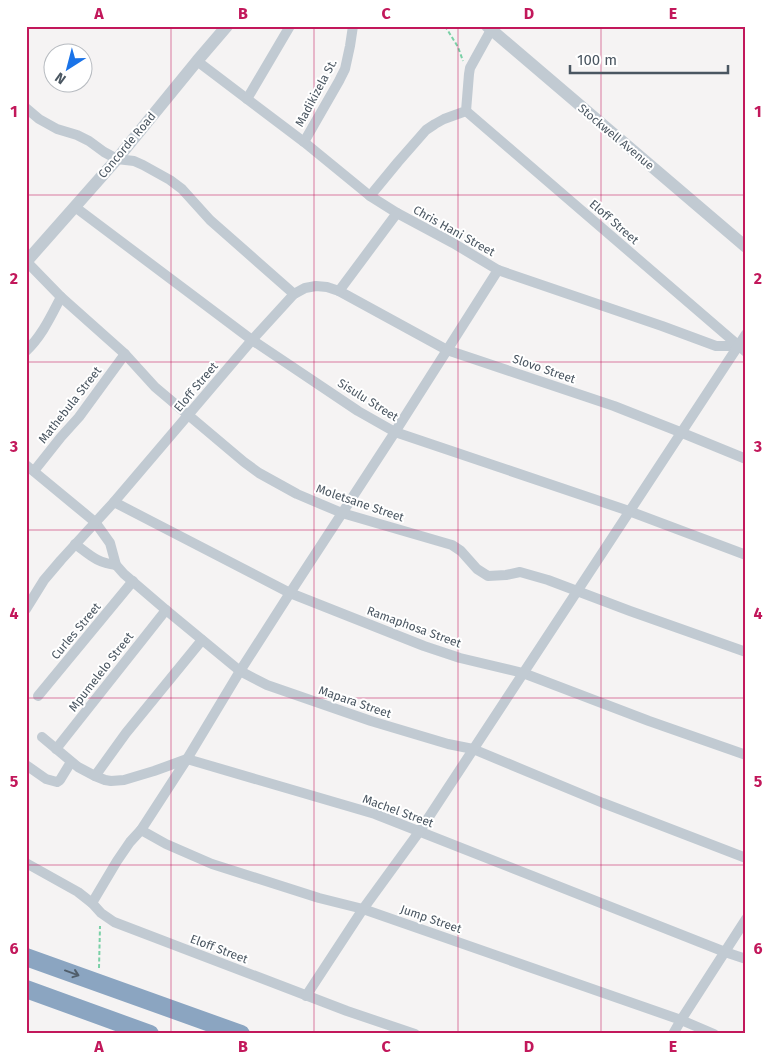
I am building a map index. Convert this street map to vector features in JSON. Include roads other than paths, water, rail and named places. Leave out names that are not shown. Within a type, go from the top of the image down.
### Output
[{"type":"highway","points":[[26,957],[241,1034]]},
{"type":"highway","points":[[26,989],[150,1034]]},
{"type":"street","name":"Concorde Road","points":[[26,262],[117,158],[227,26]]},
{"type":"street","points":[[247,98],[290,26]]},
{"type":"street","name":"Madikizela St.","points":[[304,142],[345,69],[353,26]]},
{"type":"street","points":[[370,196],[426,130],[444,119],[466,111],[469,74],[489,28]]},
{"type":"street","name":"Stockwell Avenue","points":[[489,28],[746,247]]},
{"type":"street","name":"Chris Hani Street","points":[[197,61],[304,142],[370,196],[498,270],[716,346],[742,349]]},
{"type":"street","points":[[26,108],[57,129],[90,141],[104,152],[117,158],[143,164],[182,189],[210,220],[294,294]]},
{"type":"street","name":"Eloff Street","points":[[466,111],[742,349]]},
{"type":"street","name":"Sisulu Street","points":[[75,207],[252,340],[358,411],[394,432],[629,511],[746,555]]},
{"type":"street","points":[[339,291],[397,213]]},
{"type":"street","name":"Moletsane Street","points":[[26,262],[61,297],[125,354],[155,387],[188,416],[259,473],[297,494],[342,513],[452,545],[461,551],[477,569],[488,576],[520,572],[548,580],[746,652]]},
{"type":"street","points":[[92,902],[117,861],[141,830],[187,760],[240,671],[498,270]]},
{"type":"street","name":"Eloff Street","points":[[26,609],[44,580],[294,294],[305,288],[316,286],[339,291]]},
{"type":"street","name":"Slovo Street","points":[[339,291],[447,350],[614,406],[746,459]]},
{"type":"street","points":[[26,351],[36,342],[61,297]]},
{"type":"street","points":[[306,996],[363,909],[419,832],[680,432],[742,349],[746,334]]},
{"type":"street","name":"Mathebula Street","points":[[30,468],[79,416],[125,354]]},
{"type":"street","name":"Mapara Street","points":[[30,468],[96,522],[110,543],[116,565],[124,574],[240,671],[267,685],[371,721],[448,744],[473,749],[603,803],[746,858]]},
{"type":"street","name":"Ramaphosa Street","points":[[114,502],[290,593],[424,646],[460,658],[523,673],[746,756]]},
{"type":"street","points":[[75,544],[98,561],[116,565]]},
{"type":"street","name":"Curles Street","points":[[38,696],[133,582]]},
{"type":"street","name":"Mpumelelo Street","points":[[56,749],[166,610]]},
{"type":"street","points":[[95,776],[126,733],[202,640]]},
{"type":"street","points":[[42,738],[71,762],[105,780],[118,781],[187,760]]},
{"type":"street","name":"Machel Street","points":[[187,760],[367,812],[746,959]]},
{"type":"street","points":[[26,765],[46,779],[56,782],[60,780],[71,762]]},
{"type":"street","name":"Jump Street","points":[[141,830],[166,844],[212,864],[287,888],[363,909],[681,1020],[714,1034]]},
{"type":"street","name":"Eloff Street","points":[[26,863],[72,888],[92,902],[101,913],[114,922],[306,996],[415,1034]]},
{"type":"street","points":[[673,1034],[746,919]]}]
